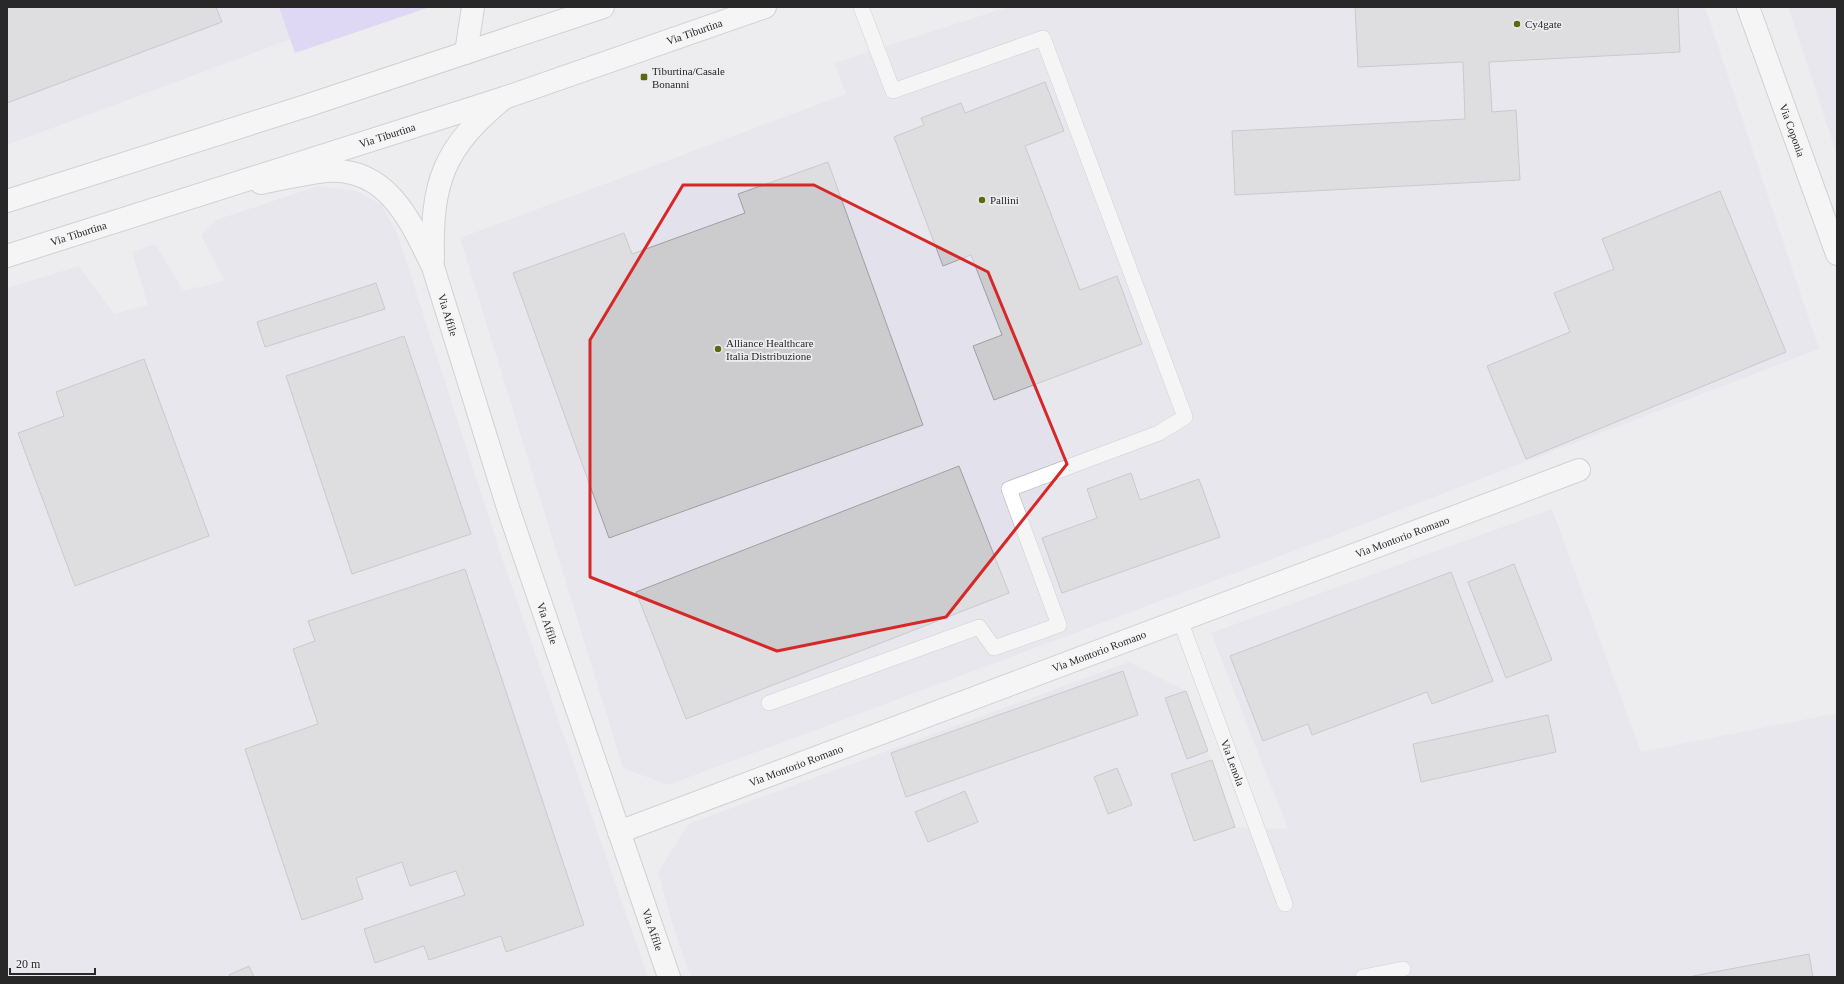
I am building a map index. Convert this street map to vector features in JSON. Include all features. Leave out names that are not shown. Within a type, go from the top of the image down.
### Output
[{"type":"street","points":[[466,52],[473,7]]},
{"type":"street","points":[[7,201],[309,105],[603,7]]},
{"type":"street","name":"Via Tiburtina","points":[[7,256],[204,192],[504,98],[765,7]]},
{"type":"street","name":"Via Coponia","points":[[1748,7],[1837,254]]},
{"type":"street","name":"Via Affile","points":[[433,267],[433,212],[436,194],[445,167],[464,136],[482,116],[504,98]]},
{"type":"street","name":"Via Affile","points":[[204,192],[327,172],[357,174],[382,187],[398,203],[415,231],[433,267],[510,511],[669,977]]},
{"type":"street","name":"Via Montorio Romano","points":[[619,832],[1579,470]]},
{"type":"lane","points":[[769,703],[979,627],[994,648],[1059,625],[1009,489],[1159,432],[1185,417],[1043,38],[893,91],[861,7]]},
{"type":"lane","name":"Via Lenola","points":[[1180,620],[1285,904]]},
{"type":"lane","points":[[1363,977],[1403,969]]},
{"type":"highlighted area","points":[[683,185],[814,185],[988,272],[1067,464],[946,617],[777,651],[590,577],[590,340]]},
{"type":"shaded area","points":[[7,7],[376,7],[7,145]]},
{"type":"shaded area","points":[[279,7],[430,7],[295,53]]},
{"type":"shaded area","points":[[1008,7],[1705,7],[1819,349],[1257,565],[668,785],[623,768],[460,238],[846,94],[834,63]]},
{"type":"shaded area","points":[[1788,7],[1837,7],[1837,155]]},
{"type":"shaded area","points":[[318,186],[356,191],[382,205],[398,236],[503,561],[648,977],[7,977],[7,288],[79,266],[114,314],[148,305],[132,252],[155,244],[183,290],[205,286],[224,280],[201,235],[216,220]]},
{"type":"shaded area","points":[[1552,509],[1641,752],[1837,713],[1837,977],[691,977],[678,942],[658,873],[688,824],[1129,662],[1186,691],[1235,827],[1288,829],[1211,633]]},
{"type":"building","points":[[7,7],[216,7],[222,22],[7,103]]},
{"type":"building","points":[[1355,7],[1678,7],[1680,52],[1489,62],[1492,112],[1516,110],[1520,180],[1235,195],[1232,131],[1465,119],[1463,62],[1358,67]]},
{"type":"building","name":"Pallini","points":[[1045,82],[1064,131],[1025,146],[1080,290],[1117,276],[1142,344],[994,400],[973,346],[1002,335],[971,255],[943,266],[894,137],[924,125],[921,118],[961,103],[965,113]]},
{"type":"building","name":"Alliance Healthcare Italia Distribuzione","points":[[828,162],[923,425],[609,538],[513,273],[624,233],[632,254],[745,213],[738,194]]},
{"type":"building","points":[[1720,191],[1786,352],[1526,459],[1487,366],[1570,332],[1554,293],[1614,269],[1602,239]]},
{"type":"building","points":[[376,283],[385,309],[265,347],[257,322]]},
{"type":"building","points":[[404,336],[471,534],[352,574],[286,376]]},
{"type":"building","points":[[144,359],[209,536],[75,586],[18,433],[64,416],[56,392]]},
{"type":"building","points":[[959,466],[1009,593],[686,719],[636,592]]},
{"type":"building","points":[[1131,473],[1140,500],[1199,479],[1220,537],[1062,593],[1042,538],[1097,518],[1087,489]]},
{"type":"building","points":[[1514,564],[1552,660],[1506,678],[1468,582]]},
{"type":"building","points":[[465,569],[584,925],[506,952],[501,936],[429,960],[424,946],[375,963],[364,929],[465,895],[456,871],[410,886],[402,862],[356,878],[363,899],[302,920],[245,749],[318,724],[293,649],[315,641],[308,621]]},
{"type":"building","points":[[1451,572],[1493,681],[1432,704],[1427,692],[1312,735],[1308,724],[1263,741],[1230,656]]},
{"type":"building","points":[[1123,671],[1138,715],[906,797],[891,753]]},
{"type":"building","points":[[1186,691],[1208,751],[1187,759],[1165,698]]},
{"type":"building","points":[[1548,715],[1556,752],[1421,782],[1413,744]]},
{"type":"building","points":[[1212,760],[1235,827],[1194,841],[1171,774]]},
{"type":"building","points":[[1117,768],[1132,805],[1108,814],[1094,777]]},
{"type":"building","points":[[965,791],[978,822],[928,842],[915,812]]},
{"type":"building","points":[[1809,954],[1813,977],[1688,977]]},
{"type":"building","points":[[249,966],[254,977],[230,977],[229,975]]},
{"type":"place","name":"Cy4gate","points":[[1517,24]]},
{"type":"place","name":"Tiburtina/Casale Bonanni","points":[[644,77]]},
{"type":"place","name":"Pallini","points":[[982,200]]},
{"type":"place","name":"Alliance Healthcare Italia Distribuzione","points":[[718,349]]}]
